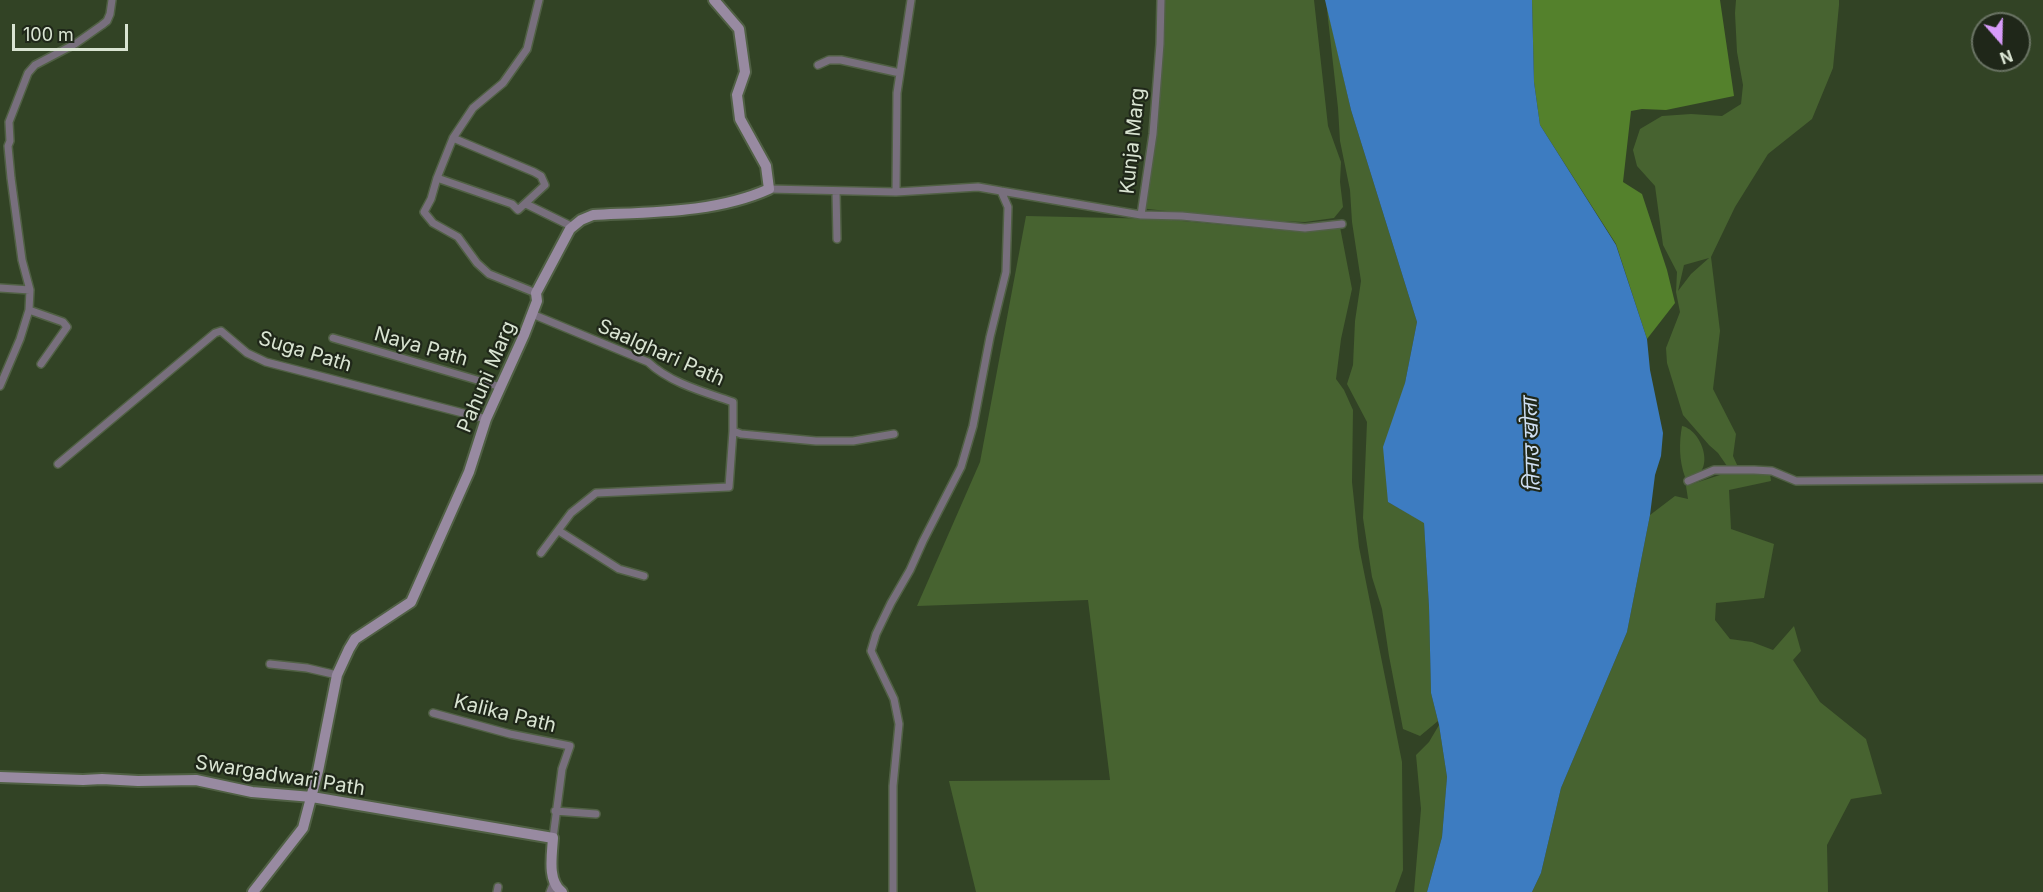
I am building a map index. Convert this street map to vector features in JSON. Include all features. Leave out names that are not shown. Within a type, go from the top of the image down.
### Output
[{"type":"street","points":[[0,386],[15,353],[29,310],[30,290],[22,260],[10,178],[9,122],[28,73],[35,65],[75,44],[102,26],[110,14],[112,0]]},
{"type":"street","points":[[536,293],[489,274],[477,263],[458,237],[429,220],[424,212],[453,138],[473,108],[503,82],[528,49],[539,0]]},
{"type":"street","points":[[526,204],[573,227],[581,220],[593,215],[682,209],[749,198],[769,189],[766,166],[740,119],[737,95],[745,72],[739,29],[714,0]]},
{"type":"street","points":[[896,192],[896,114],[911,0]]},
{"type":"street","name":"Kunja Marg","points":[[769,189],[896,192],[978,187],[1141,215],[1153,134],[1161,0]]},
{"type":"street","points":[[818,64],[828,60],[841,60],[900,74]]},
{"type":"street","points":[[436,178],[512,204],[518,210],[545,185],[541,176],[453,138]]},
{"type":"street","points":[[836,191],[837,239]]},
{"type":"street","points":[[902,892],[893,888],[893,786],[898,724],[897,708],[871,651],[876,634],[891,603],[961,468],[974,426],[990,337],[1006,272],[1008,207],[1001,191]]},
{"type":"street","points":[[1141,215],[1182,216],[1305,228],[1342,224]]},
{"type":"street","name":"Pahuni Marg","points":[[253,892],[303,828],[312,797],[337,675],[356,639],[411,602],[417,592],[437,540],[469,472],[486,419],[532,314],[537,301],[536,293],[573,227]]},
{"type":"street","points":[[0,288],[30,290]]},
{"type":"street","points":[[29,310],[63,322],[66,327],[41,364]]},
{"type":"street","name":"Saalghari Path","points":[[532,314],[648,362],[672,379],[733,402],[732,431]]},
{"type":"street","name":"Suga Path","points":[[58,464],[215,333],[221,331],[248,353],[266,362],[486,419]]},
{"type":"street","name":"Naya Path","points":[[333,338],[501,387]]},
{"type":"street","points":[[541,553],[571,513],[596,493],[729,487],[732,431],[741,434],[816,441],[853,441],[894,434]]},
{"type":"street","points":[[1688,481],[1714,470],[1772,471],[1796,482],[2043,479]]},
{"type":"street","points":[[559,531],[619,569],[645,576]]},
{"type":"street","points":[[270,664],[307,668],[337,675]]},
{"type":"street","name":"Kalika Path","points":[[433,713],[510,734],[570,746],[562,769],[555,810]]},
{"type":"street","name":"Swargadwari Path","points":[[0,777],[138,781],[196,780],[252,792],[312,797],[553,838]]},
{"type":"street","points":[[562,892],[552,887],[555,810],[596,814]]},
{"type":"green space","points":[[1163,0],[1314,0],[1328,126],[1341,162],[1340,182],[1343,207],[1334,218],[1305,222],[1249,220],[1139,208],[1154,137]]},
{"type":"green space","points":[[1532,0],[1720,0],[1734,96],[1666,110],[1631,111],[1623,182],[1642,194],[1667,270],[1675,303],[1647,339],[1616,244],[1540,125],[1534,82]]},
{"type":"green space","points":[[1736,0],[1839,0],[1833,68],[1812,119],[1768,154],[1735,207],[1711,257],[1720,331],[1713,389],[1736,434],[1733,456],[1738,467],[1727,466],[1683,415],[1667,363],[1666,348],[1680,312],[1676,292],[1677,272],[1663,245],[1655,186],[1637,166],[1633,150],[1640,129],[1662,116],[1691,114],[1722,116],[1741,104],[1743,85],[1737,52]],"holes":[[[1709,258],[1691,274],[1678,291],[1684,265]]]},
{"type":"green space","points":[[1326,1],[1351,110],[1417,322],[1405,383],[1388,502],[1424,522],[1431,693],[1438,721],[1420,736],[1403,729],[1382,609],[1372,577],[1363,518],[1367,422],[1347,384],[1353,365],[1355,321],[1361,281],[1352,222],[1350,190],[1340,141]]},
{"type":"green space","points":[[1026,216],[1161,219],[1301,232],[1340,227],[1352,289],[1341,339],[1336,379],[1353,410],[1352,482],[1359,547],[1402,762],[1403,870],[1395,892],[976,892],[949,781],[1110,780],[1088,600],[917,606],[980,462]]},
{"type":"green space","points":[[1682,426],[1697,436],[1704,454],[1704,464],[1695,476],[1685,477],[1683,471],[1680,452]]},
{"type":"green space","points":[[1726,473],[1770,474],[1771,481],[1729,490],[1731,529],[1774,544],[1764,598],[1716,603],[1715,620],[1730,639],[1752,642],[1773,650],[1794,626],[1801,651],[1793,660],[1820,702],[1866,739],[1882,794],[1851,799],[1827,845],[1828,892],[1532,892],[1541,873],[1561,788],[1627,632],[1650,515],[1675,496],[1688,499],[1686,486]]},
{"type":"green space","points":[[1439,725],[1447,777],[1442,837],[1427,892],[1414,892],[1421,809],[1416,755],[1429,742]]},
{"type":"water","name":"तिनाउ खोला","points":[[1325,0],[1532,0],[1534,82],[1540,125],[1616,245],[1647,339],[1650,370],[1663,433],[1661,456],[1655,475],[1650,515],[1627,632],[1561,788],[1541,873],[1532,892],[1427,892],[1442,837],[1447,777],[1439,725],[1431,693],[1424,523],[1388,502],[1383,447],[1405,383],[1417,322],[1351,110]]}]
